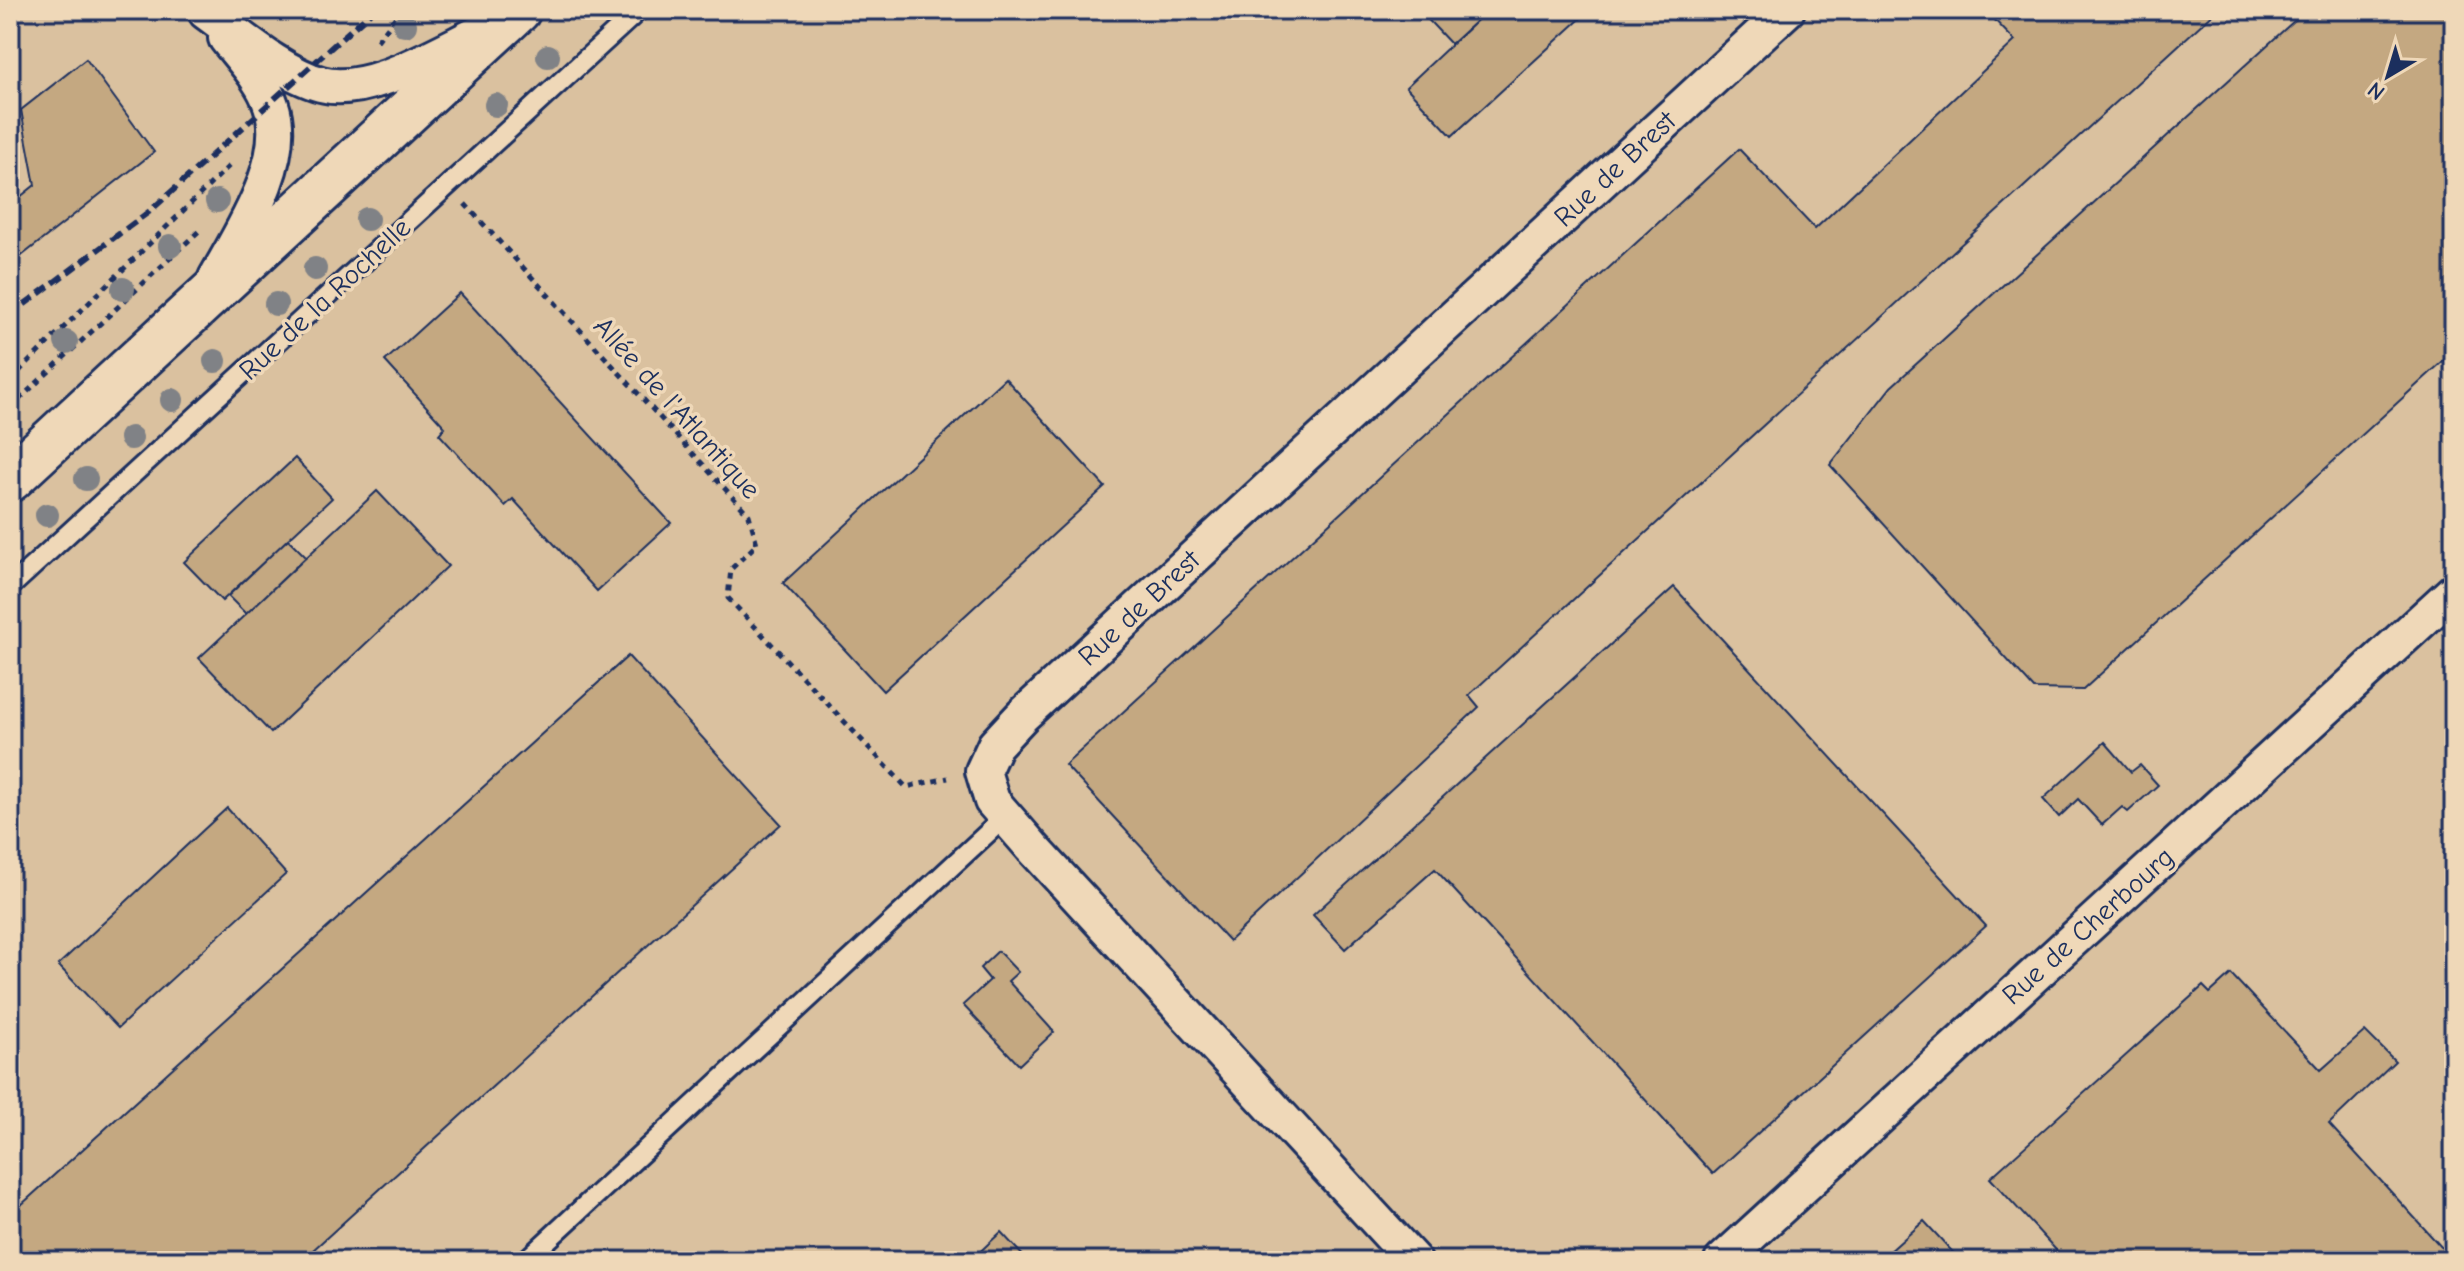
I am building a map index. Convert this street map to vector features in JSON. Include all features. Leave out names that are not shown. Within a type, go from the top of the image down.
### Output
[{"type":"main road","points":[[10,479],[512,16]]},
{"type":"street","name":"Rue de Brest","points":[[983,771],[995,745],[1023,715],[1787,10]]},
{"type":"street","points":[[205,11],[302,75],[319,84],[339,87],[378,79],[512,16]]},
{"type":"street","points":[[205,11],[259,80],[271,104],[274,145],[251,214],[206,296]]},
{"type":"street","name":"Rue de Cherbourg","points":[[1722,1261],[2454,591]]},
{"type":"street","points":[[983,771],[992,801],[1414,1261]]},
{"type":"lane","name":"Rue de la Rochelle","points":[[10,587],[639,10]]},
{"type":"lane","points":[[525,1261],[1006,816]]},
{"type":"path","points":[[10,380],[236,160],[246,169],[274,145]]},
{"type":"path","name":"Allée de l'Atlantique","points":[[448,185],[749,515],[757,544],[731,569],[728,598],[906,787],[983,771]]},
{"type":"path","points":[[10,408],[204,226]]},
{"type":"shaded area","points":[[10,10],[2454,10],[2454,1261],[10,1261]]},
{"type":"building","points":[[1419,10],[1488,10],[1451,44]]},
{"type":"building","points":[[1488,10],[1590,10],[1452,136],[1406,87]]},
{"type":"building","points":[[1985,10],[2217,10],[1469,695],[1479,707],[1229,941],[1065,765],[1739,149],[1815,229],[2015,41]]},
{"type":"building","points":[[2306,10],[2454,10],[2454,351],[2083,690],[2034,689],[1830,465],[1891,387]]},
{"type":"building","points":[[86,59],[154,152],[10,265],[10,205],[35,185],[21,110]]},
{"type":"building","points":[[460,293],[671,523],[597,591],[513,499],[505,506],[439,434],[445,427],[385,361]]},
{"type":"building","points":[[1005,378],[1105,487],[883,691],[783,583]]},
{"type":"building","points":[[295,458],[332,498],[222,601],[184,562]]},
{"type":"building","points":[[377,491],[448,566],[271,733],[199,658]]},
{"type":"building","points":[[288,539],[306,557],[246,614],[228,596]]},
{"type":"building","points":[[1674,587],[1986,926],[1713,1174],[1435,869],[1345,949],[1313,915]]},
{"type":"building","points":[[628,656],[781,824],[301,1261],[10,1261],[10,1215]]},
{"type":"building","points":[[2105,742],[2131,772],[2140,765],[2158,785],[2128,812],[2122,807],[2102,825],[2078,799],[2059,817],[2043,799]]},
{"type":"building","points":[[227,808],[286,874],[118,1028],[58,965]]},
{"type":"building","points":[[998,951],[1018,972],[1008,981],[1054,1032],[1019,1065],[963,1005],[990,980],[980,968]]},
{"type":"building","points":[[2231,974],[2321,1070],[2365,1031],[2395,1061],[2329,1124],[2454,1261],[2066,1261],[1990,1178],[2203,986],[2210,993]]},
{"type":"building","points":[[1924,1221],[1961,1261],[1879,1261]]},
{"type":"building","points":[[1001,1232],[1028,1261],[970,1261]]},
{"type":"railway","points":[[10,315],[150,211],[373,10]]}]
